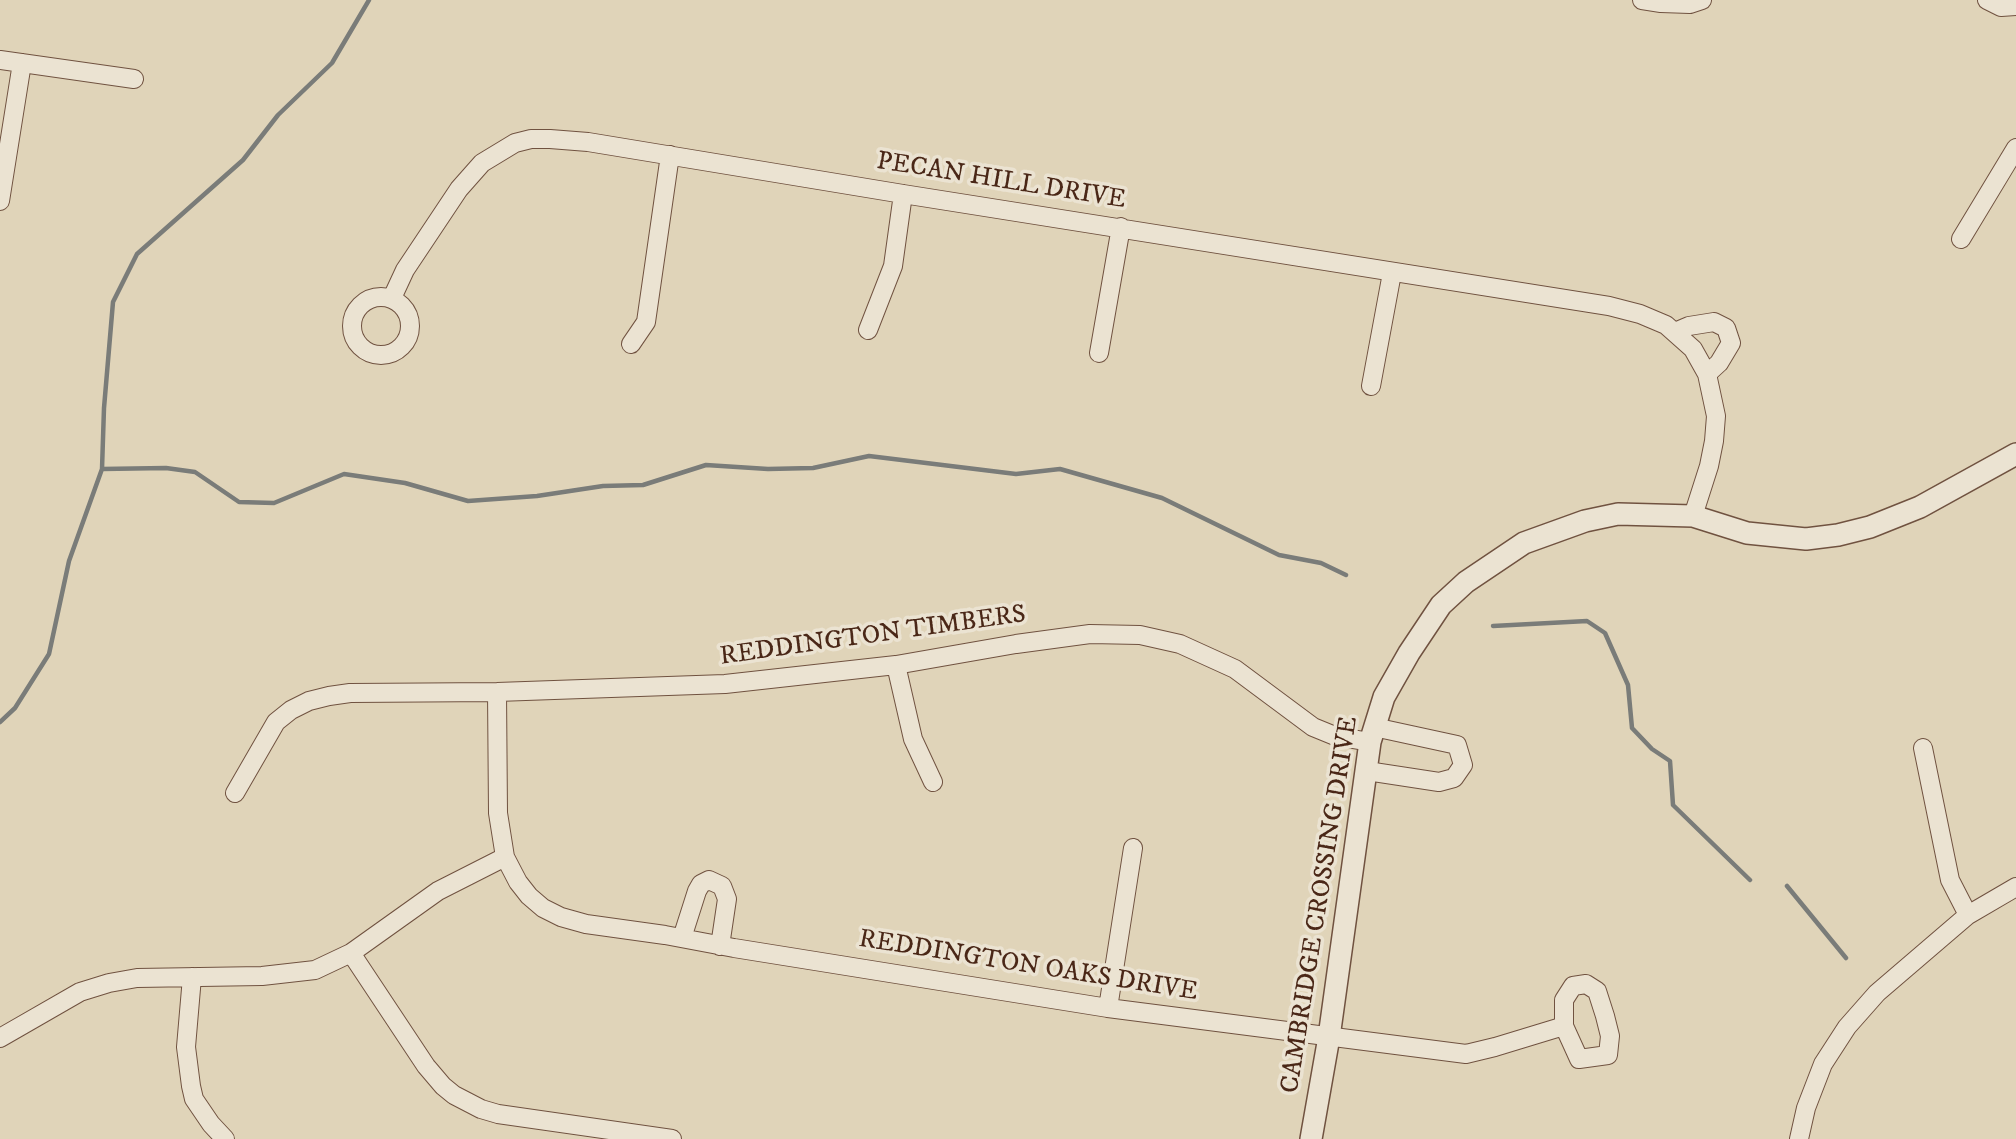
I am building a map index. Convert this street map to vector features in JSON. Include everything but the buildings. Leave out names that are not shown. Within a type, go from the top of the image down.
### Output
[{"type":"street","points":[[1642,0],[1661,4],[1690,4],[1702,0]]},
{"type":"street","points":[[1987,0],[2001,7],[2016,6]]},
{"type":"street","points":[[0,60],[134,79]]},
{"type":"street","points":[[0,201],[22,63]]},
{"type":"street","name":"PECAN HILL DRIVE","points":[[391,298],[405,270],[460,188],[482,163],[515,143],[531,139],[588,142],[1609,306],[1667,325],[1693,349],[1707,374],[1716,415],[1714,441],[1693,516]]},
{"type":"street","points":[[1961,239],[2016,148]]},
{"type":"street","points":[[631,344],[646,322],[670,155]]},
{"type":"street","points":[[868,330],[893,266],[903,194]]},
{"type":"street","points":[[1099,353],[1121,227]]},
{"type":"street","points":[[1371,386],[1392,272]]},
{"type":"street","points":[[1675,332],[1689,326],[1714,322],[1726,328],[1731,343],[1719,363],[1707,374]]},
{"type":"street","name":"CAMBRIDGE CROSSING DRIVE","points":[[1311,1139],[1329,1037],[1372,734],[1384,697],[1409,653],[1441,606],[1466,582],[1524,543],[1585,521],[1618,514],[1693,516],[1747,533],[1806,539],[1838,536],[1870,527],[1920,507],[2016,454]]},
{"type":"street","name":"REDDINGTON TIMBERS","points":[[235,793],[276,722],[309,701],[350,693],[497,692],[725,684],[897,665],[1090,634],[1140,635],[1180,644],[1234,669],[1313,727],[1335,737],[1372,734],[1457,745],[1463,765],[1454,778],[1439,782],[1367,771]]},
{"type":"street","points":[[897,665],[914,739],[933,782]]},
{"type":"street","name":"REDDINGTON OAKS DRIVE","points":[[497,692],[498,813],[505,857],[529,896],[543,908],[561,917],[586,924],[1108,1008],[1466,1054],[1564,1026]]},
{"type":"street","points":[[1923,748],[1950,880],[1968,915]]},
{"type":"street","points":[[1108,1008],[1133,848]]},
{"type":"street","points":[[0,1038],[80,992],[109,983],[137,978],[289,975],[315,970],[351,953],[439,891],[505,857]]},
{"type":"street","points":[[682,938],[697,891],[701,884],[709,880],[722,886],[727,899],[720,946]]},
{"type":"street","points":[[1799,1139],[1805,1108],[1823,1064],[1847,1027],[1877,993],[1968,915],[2016,887]]},
{"type":"street","points":[[351,953],[420,1058],[443,1087],[454,1095],[481,1109],[498,1114],[605,1134],[671,1139]]},
{"type":"street","points":[[192,977],[186,1047],[191,1086],[194,1099],[225,1139]]},
{"type":"waterway","points":[[0,722],[15,708],[49,654],[69,561],[102,469],[113,302],[137,254],[243,160],[278,115],[332,63],[369,0]]},
{"type":"waterway","points":[[102,469],[166,468],[195,472],[239,502],[274,503],[344,474],[405,483],[468,501],[537,496],[603,486],[643,485],[706,465],[768,469],[813,468],[869,456],[1016,474],[1060,469],[1162,498],[1279,555],[1321,563],[1346,575]]},
{"type":"waterway","points":[[1493,626],[1587,621],[1605,633],[1628,685],[1632,728],[1652,749],[1670,761],[1673,805],[1750,880]]},
{"type":"waterway","points":[[1787,886],[1846,958]]}]
